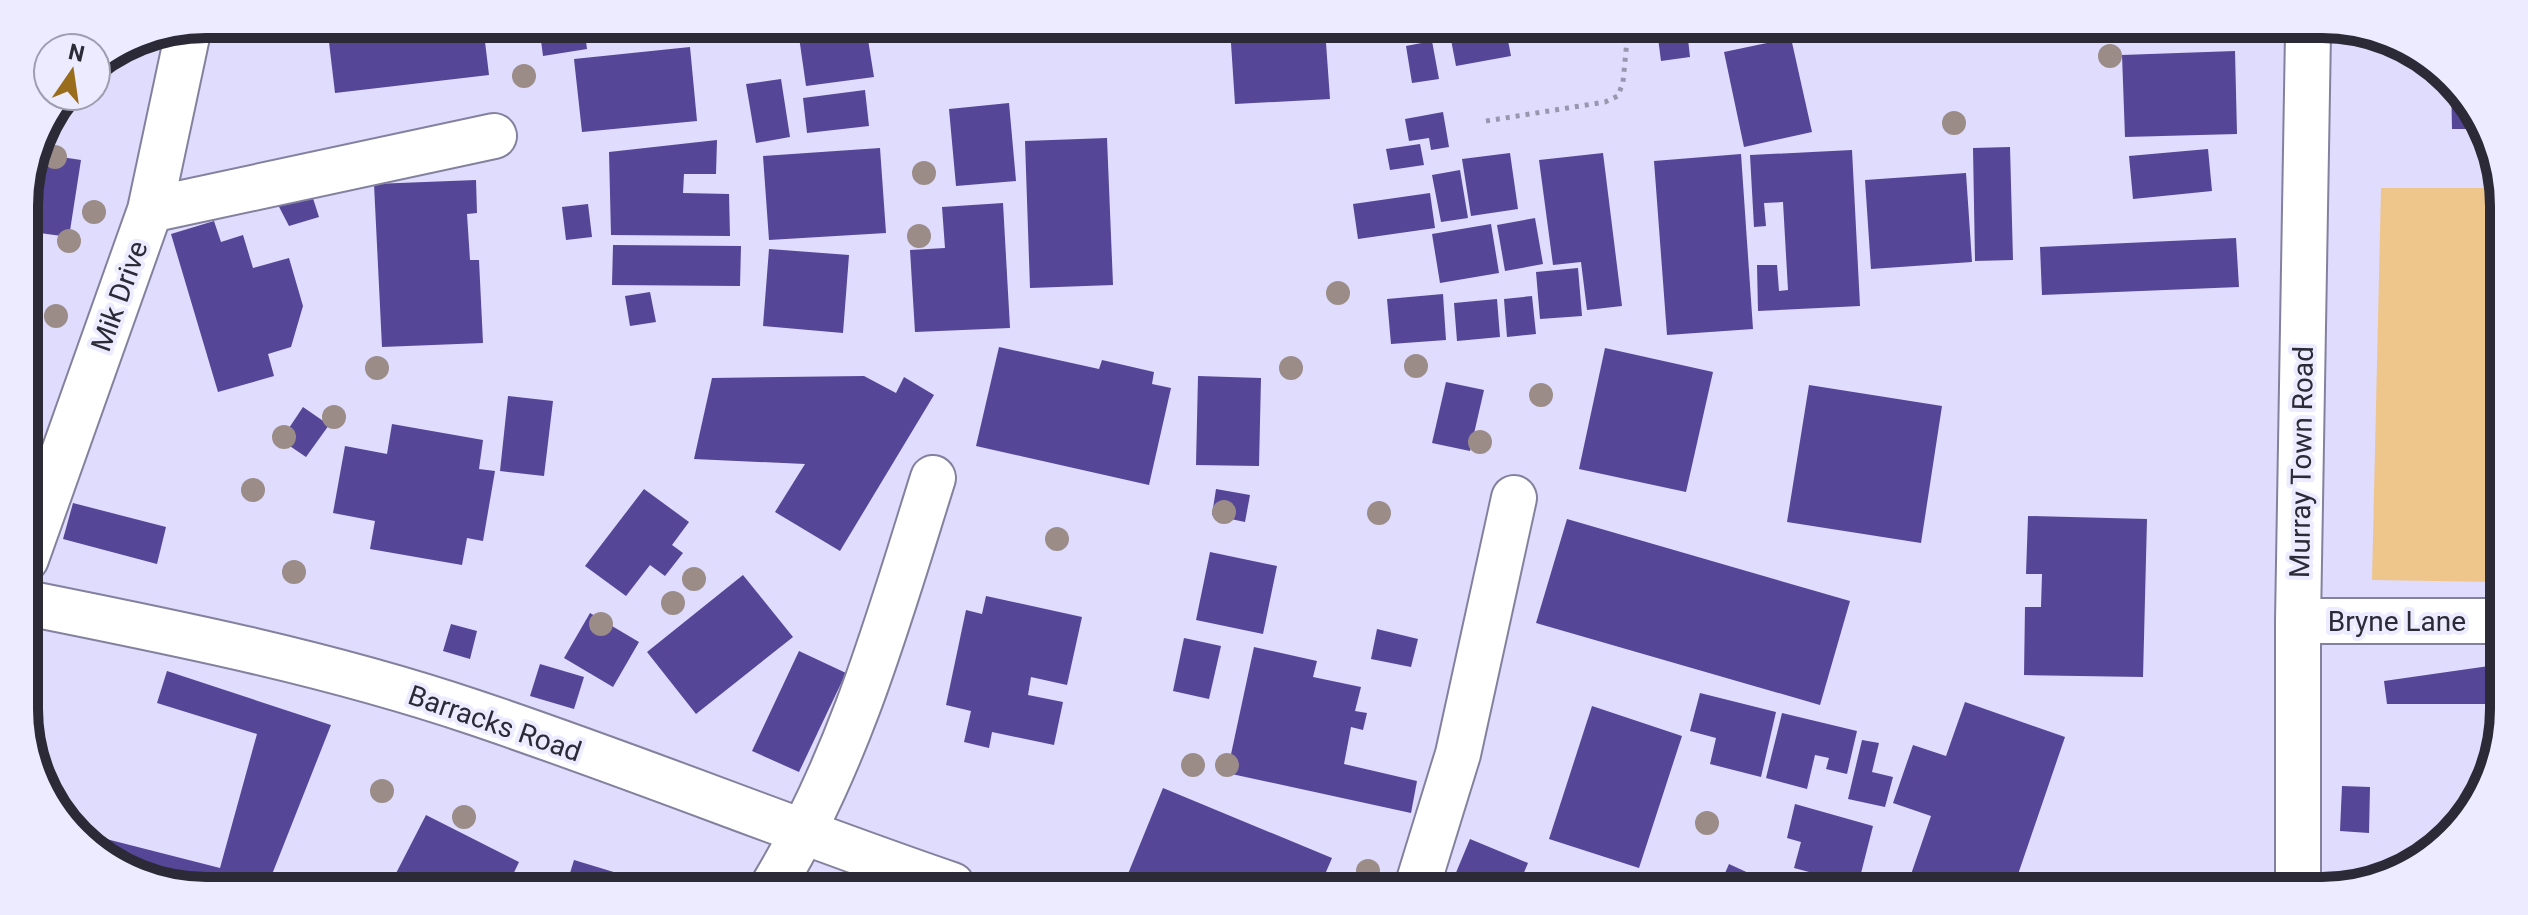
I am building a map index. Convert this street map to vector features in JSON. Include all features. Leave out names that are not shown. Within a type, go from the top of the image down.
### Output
[{"type":"street","name":"Murray Town Road","points":[[2298,877],[2298,621],[2308,38]]},
{"type":"street","name":"Mik Drive","points":[[38,525],[150,210],[186,39]]},
{"type":"street","points":[[150,210],[494,136]]},
{"type":"street","points":[[778,877],[804,835],[862,704],[933,478]]},
{"type":"street","points":[[1420,877],[1458,754],[1514,498]]},
{"type":"street","name":"Barracks Road","points":[[38,605],[248,646],[472,712],[804,835],[928,877]]},
{"type":"street","name":"Bryne Lane","points":[[2298,621],[2490,621]]},
{"type":"path","points":[[1486,121],[1605,102],[1618,96],[1623,82],[1627,38]]},
{"type":"shaded area","points":[[2381,188],[2489,188],[2490,582],[2372,580]]},
{"type":"building","points":[[329,38],[485,38],[489,75],[335,93]]},
{"type":"building","points":[[541,38],[586,38],[587,49],[543,56]]},
{"type":"building","points":[[799,38],[868,38],[874,77],[806,86]]},
{"type":"building","points":[[1231,38],[1326,38],[1330,99],[1235,104]]},
{"type":"building","points":[[1451,38],[1508,38],[1511,56],[1456,66]]},
{"type":"building","points":[[1658,38],[1688,38],[1690,57],[1661,61]]},
{"type":"building","points":[[1791,38],[1812,132],[1744,147],[1724,52]]},
{"type":"building","points":[[1432,41],[1439,79],[1412,83],[1406,46]]},
{"type":"building","points":[[690,47],[697,121],[582,132],[574,59]]},
{"type":"building","points":[[2235,51],[2237,134],[2125,137],[2122,55]]},
{"type":"building","points":[[781,79],[790,137],[756,143],[746,84]]},
{"type":"building","points":[[865,90],[869,126],[807,133],[803,98]]},
{"type":"building","points":[[2451,100],[2471,129],[2452,129]]},
{"type":"building","points":[[1009,103],[1016,181],[956,186],[949,109]]},
{"type":"building","points":[[1443,112],[1449,147],[1431,150],[1429,138],[1409,141],[1405,119]]},
{"type":"building","points":[[1107,138],[1113,285],[1030,288],[1025,141]]},
{"type":"building","points":[[717,140],[716,174],[684,174],[683,193],[729,194],[730,236],[611,235],[609,152]]},
{"type":"building","points":[[1420,144],[1424,165],[1390,170],[1386,149]]},
{"type":"building","points":[[2010,147],[2013,260],[1975,261],[1973,148]]},
{"type":"building","points":[[880,148],[886,233],[769,240],[763,156]]},
{"type":"building","points":[[2208,149],[2212,191],[2133,199],[2129,156]]},
{"type":"building","points":[[1852,150],[1860,306],[1758,311],[1757,265],[1777,265],[1779,291],[1788,290],[1783,202],[1764,203],[1766,226],[1754,227],[1750,155]]},
{"type":"building","points":[[1510,153],[1518,209],[1471,216],[1462,159]]},
{"type":"building","points":[[1603,153],[1622,306],[1587,310],[1581,262],[1553,265],[1539,160]]},
{"type":"building","points":[[1741,154],[1753,329],[1667,335],[1654,161]]},
{"type":"building","points":[[47,155],[81,160],[69,237],[38,233],[38,195]]},
{"type":"building","points":[[1460,170],[1468,218],[1441,222],[1432,175]]},
{"type":"building","points":[[1966,173],[1972,262],[1871,269],[1865,180]]},
{"type":"building","points":[[476,180],[477,213],[467,214],[470,260],[479,260],[483,343],[382,347],[374,184]]},
{"type":"building","points":[[310,189],[319,217],[289,226],[275,199]]},
{"type":"building","points":[[1430,193],[1435,228],[1358,239],[1353,204]]},
{"type":"building","points":[[1003,203],[1010,328],[915,332],[910,250],[945,248],[942,207]]},
{"type":"building","points":[[588,204],[592,237],[566,240],[562,207]]},
{"type":"building","points":[[1535,218],[1543,264],[1505,271],[1497,225]]},
{"type":"building","points":[[214,221],[221,242],[243,235],[253,268],[289,258],[303,306],[291,347],[268,354],[274,376],[218,392],[171,234]]},
{"type":"building","points":[[1491,224],[1499,273],[1440,283],[1432,234]]},
{"type":"building","points":[[2236,238],[2239,287],[2042,295],[2040,247]]},
{"type":"building","points":[[613,245],[741,246],[740,286],[612,285]]},
{"type":"building","points":[[769,249],[849,255],[843,333],[763,326]]},
{"type":"building","points":[[1578,268],[1582,316],[1540,319],[1536,272]]},
{"type":"building","points":[[650,292],[656,322],[630,326],[625,296]]},
{"type":"building","points":[[1443,294],[1446,340],[1391,344],[1387,299]]},
{"type":"building","points":[[1532,296],[1536,334],[1507,337],[1504,299]]},
{"type":"building","points":[[1497,299],[1500,337],[1457,341],[1454,303]]},
{"type":"building","points":[[999,347],[1099,369],[1102,360],[1154,372],[1152,384],[1171,388],[1149,485],[976,446]]},
{"type":"building","points":[[1605,348],[1713,372],[1686,492],[1579,469]]},
{"type":"building","points":[[864,376],[896,393],[904,377],[934,395],[840,551],[775,512],[805,464],[694,459],[712,378]]},
{"type":"building","points":[[1198,376],[1261,378],[1259,466],[1196,465]]},
{"type":"building","points":[[1446,382],[1484,390],[1470,451],[1432,443]]},
{"type":"building","points":[[1809,385],[1942,406],[1921,543],[1787,522]]},
{"type":"building","points":[[508,396],[553,401],[544,476],[500,471]]},
{"type":"building","points":[[303,407],[329,425],[306,457],[281,440]]},
{"type":"building","points":[[392,424],[483,440],[479,469],[495,471],[483,541],[467,538],[462,565],[370,549],[375,521],[333,513],[345,446],[387,454]]},
{"type":"building","points":[[644,489],[689,522],[672,545],[683,553],[665,576],[650,565],[626,596],[585,566]]},
{"type":"building","points":[[1216,489],[1250,495],[1245,522],[1212,515]]},
{"type":"building","points":[[73,503],[166,527],[157,564],[63,539]]},
{"type":"building","points":[[2028,516],[2147,519],[2143,677],[2024,675],[2025,607],[2041,607],[2042,574],[2026,574]]},
{"type":"building","points":[[1567,519],[1850,601],[1820,705],[1536,623]]},
{"type":"building","points":[[1210,552],[1277,566],[1263,634],[1196,620]]},
{"type":"building","points":[[743,575],[793,637],[696,714],[647,652]]},
{"type":"building","points":[[986,596],[1082,617],[1067,685],[1031,677],[1028,695],[1063,702],[1054,745],[992,732],[989,748],[964,742],[971,711],[946,705],[966,610],[982,614]]},
{"type":"building","points":[[590,613],[639,642],[613,687],[564,658]]},
{"type":"building","points":[[451,624],[477,631],[470,659],[443,651]]},
{"type":"building","points":[[1377,629],[1418,639],[1411,667],[1371,659]]},
{"type":"building","points":[[1184,638],[1221,646],[1209,699],[1173,691]]},
{"type":"building","points":[[1254,647],[1317,661],[1313,677],[1361,687],[1355,711],[1367,713],[1363,730],[1351,727],[1344,764],[1417,781],[1411,813],[1227,773]]},
{"type":"building","points":[[799,651],[846,673],[799,772],[752,751]]},
{"type":"building","points":[[540,664],[584,677],[574,709],[530,696]]},
{"type":"building","points":[[2490,666],[2490,704],[2387,704],[2384,681]]},
{"type":"building","points":[[167,671],[331,725],[271,877],[184,876],[162,871],[132,860],[97,837],[220,868],[257,734],[157,703]]},
{"type":"building","points":[[1700,693],[1776,712],[1761,777],[1710,764],[1716,738],[1690,731]]},
{"type":"building","points":[[1965,702],[2065,737],[2017,877],[1910,877],[1931,816],[1893,803],[1913,745],[1946,756]]},
{"type":"building","points":[[1592,706],[1682,736],[1639,868],[1549,839]]},
{"type":"building","points":[[1782,713],[1857,731],[1847,774],[1826,769],[1829,758],[1815,755],[1807,789],[1766,778]]},
{"type":"building","points":[[1862,740],[1879,743],[1872,772],[1893,777],[1885,807],[1848,799]]},
{"type":"building","points":[[2342,786],[2370,787],[2369,833],[2340,831]]},
{"type":"building","points":[[1163,788],[1332,858],[1324,877],[1127,877]]},
{"type":"building","points":[[1795,804],[1873,826],[1860,877],[1828,877],[1794,868],[1801,842],[1787,838]]},
{"type":"building","points":[[426,815],[519,862],[512,877],[394,877]]},
{"type":"building","points":[[1470,839],[1528,863],[1522,877],[1454,877]]},
{"type":"building","points":[[574,860],[630,877],[569,877]]},
{"type":"building","points":[[1729,864],[1757,877],[1723,877]]}]
